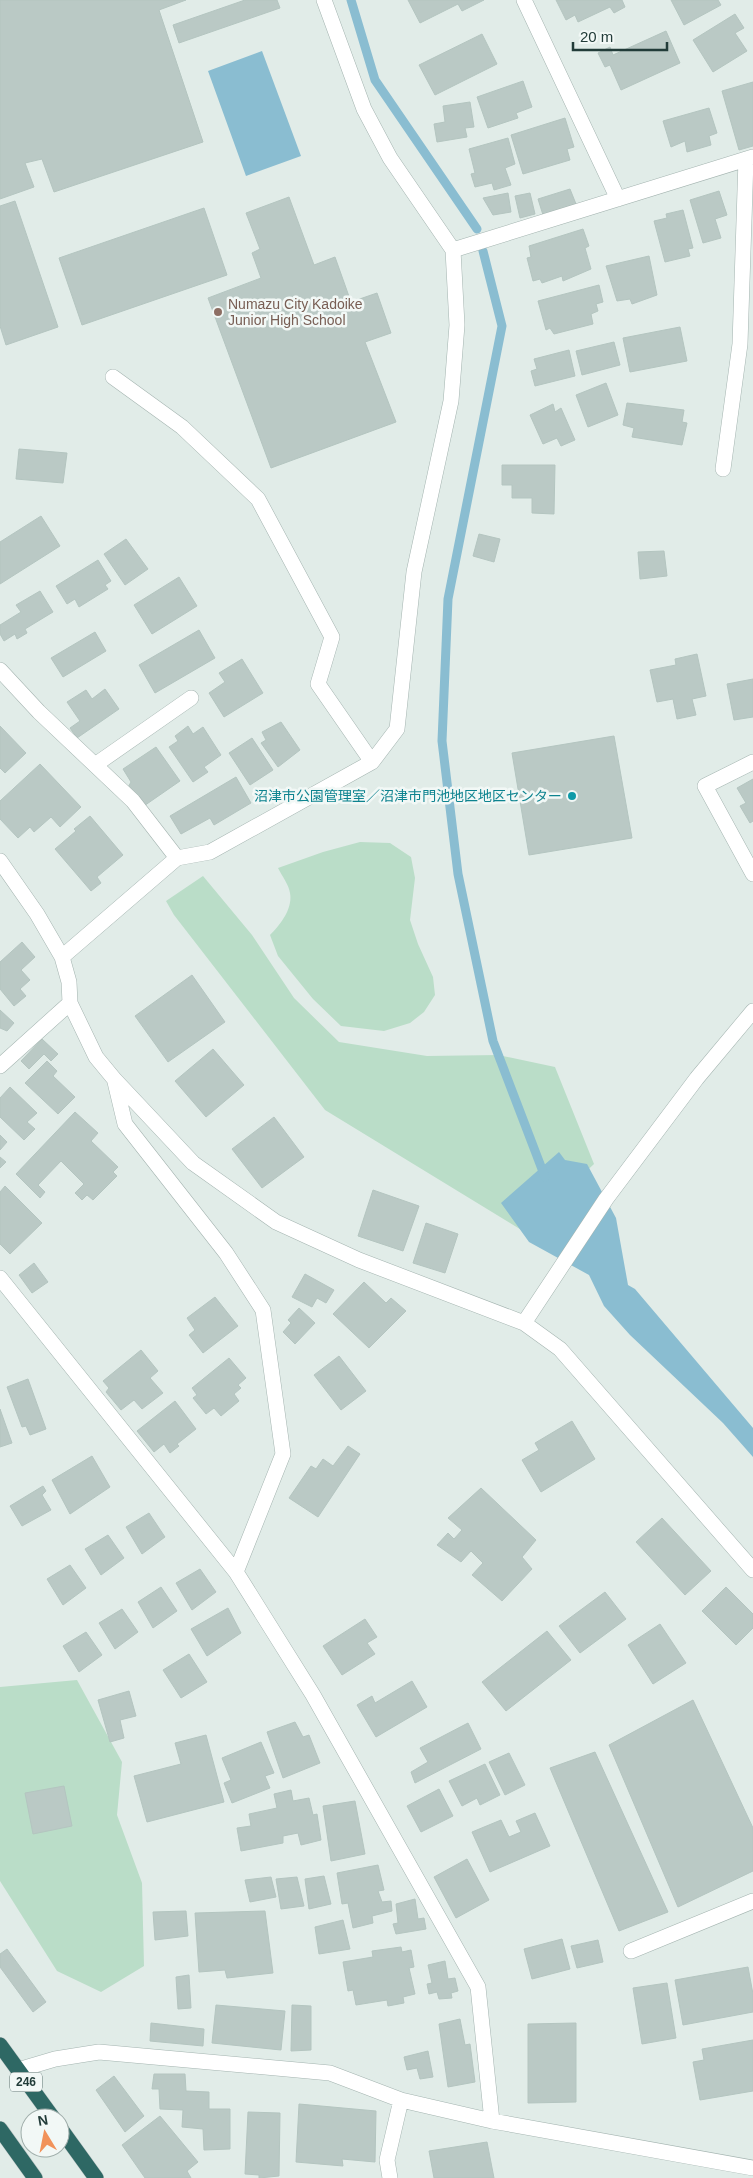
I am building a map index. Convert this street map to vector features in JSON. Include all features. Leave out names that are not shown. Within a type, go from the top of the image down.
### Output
[{"type":"highway","name":"246","points":[[0,2045],[45,2108]]},
{"type":"highway","points":[[0,2129],[34,2178]]},
{"type":"highway","points":[[70,2142],[96,2178]]},
{"type":"street","points":[[62,957],[177,858],[210,852],[372,762],[397,729],[414,572],[452,401],[458,325],[453,250],[390,158],[364,109],[324,0]]},
{"type":"street","points":[[524,0],[618,199]]},
{"type":"street","points":[[453,250],[749,158],[740,344],[722,469]]},
{"type":"street","points":[[113,377],[182,427],[258,499],[332,637],[318,684],[372,762]]},
{"type":"street","points":[[0,670],[39,712],[133,801],[177,858]]},
{"type":"street","points":[[95,765],[191,698]]},
{"type":"street","points":[[753,762],[705,786],[753,874]]},
{"type":"street","points":[[0,861],[37,914],[62,957],[69,982],[70,1002],[96,1057],[115,1080],[193,1163],[276,1222],[359,1260],[524,1323],[560,1349],[753,1570]]},
{"type":"street","points":[[0,1066],[70,1002]]},
{"type":"street","points":[[524,1323],[606,1199],[697,1078],[753,1011]]},
{"type":"street","points":[[115,1080],[125,1124],[226,1253],[263,1310],[283,1454],[236,1572]]},
{"type":"street","points":[[0,1278],[236,1572],[312,1695],[478,1987],[492,2121]]},
{"type":"street","points":[[631,1951],[753,1901]]},
{"type":"street","points":[[18,2070],[55,2059],[99,2052],[330,2073],[401,2100],[492,2121],[753,2168]]},
{"type":"street","points":[[390,2178],[387,2160],[401,2100]]},
{"type":"green space","points":[[360,842],[390,843],[411,857],[415,878],[410,920],[418,944],[433,977],[435,995],[424,1012],[410,1023],[384,1031],[341,1026],[313,999],[278,956],[270,935],[285,916],[290,905],[290,893],[278,868],[323,852]]},
{"type":"green space","points":[[203,876],[252,935],[294,998],[339,1042],[427,1056],[498,1055],[555,1067],[594,1164],[523,1231],[325,1110],[174,915],[166,901]]},
{"type":"green space","points":[[77,1680],[122,1762],[117,1815],[142,1883],[144,1966],[101,1992],[57,1971],[0,1881],[0,1687]]},
{"type":"water","points":[[262,51],[301,156],[246,176],[208,71]]},
{"type":"water","points":[[559,1152],[565,1160],[587,1164],[616,1218],[628,1285],[635,1289],[753,1428],[753,1457],[723,1423],[630,1335],[604,1306],[589,1275],[529,1242],[501,1203]]},
{"type":"building","points":[[0,0],[186,0],[159,10],[203,142],[54,192],[42,159],[25,163],[34,187],[0,199]]},
{"type":"building","points":[[245,0],[277,0],[280,8],[179,43],[173,25]]},
{"type":"building","points":[[408,0],[484,0],[462,11],[458,4],[420,23]]},
{"type":"building","points":[[556,0],[622,0],[625,7],[614,13],[610,7],[578,22],[575,15],[566,20]]},
{"type":"building","points":[[671,0],[718,0],[721,5],[684,25]]},
{"type":"building","points":[[735,14],[744,28],[735,33],[747,51],[713,72],[693,40]]},
{"type":"building","points":[[666,31],[680,63],[621,90],[610,65],[605,67],[598,53],[610,47],[613,55]]},
{"type":"building","points":[[482,34],[497,64],[435,95],[419,65]]},
{"type":"building","points":[[523,81],[532,107],[516,113],[518,118],[488,128],[477,97]]},
{"type":"building","points":[[753,82],[753,146],[739,150],[722,91]]},
{"type":"building","points":[[470,102],[474,127],[465,128],[467,137],[437,142],[434,124],[445,122],[443,106]]},
{"type":"building","points":[[709,108],[717,133],[709,136],[711,145],[687,152],[685,141],[671,147],[663,121]]},
{"type":"building","points":[[565,118],[574,147],[567,149],[570,160],[523,174],[511,135]]},
{"type":"building","points":[[508,138],[515,164],[505,168],[511,185],[494,190],[492,183],[475,187],[471,174],[475,173],[469,149]]},
{"type":"building","points":[[570,189],[576,204],[543,215],[538,199]]},
{"type":"building","points":[[719,191],[727,215],[715,219],[721,238],[703,243],[690,200]]},
{"type":"building","points":[[508,193],[511,212],[493,215],[483,198]]},
{"type":"building","points":[[530,193],[535,214],[520,218],[515,196]]},
{"type":"building","points":[[289,197],[314,265],[335,257],[351,302],[377,293],[391,333],[365,342],[396,422],[271,468],[208,298],[261,278],[252,253],[260,249],[246,213]]},
{"type":"building","points":[[15,201],[58,327],[6,345],[0,326],[0,206]]},
{"type":"building","points":[[204,208],[227,275],[82,325],[59,258]]},
{"type":"building","points":[[683,210],[693,248],[688,249],[690,256],[665,262],[654,221],[667,218],[666,214]]},
{"type":"building","points":[[583,229],[589,246],[585,248],[591,269],[563,281],[562,276],[542,283],[540,279],[533,281],[527,258],[531,257],[529,246]]},
{"type":"building","points":[[649,256],[657,295],[632,304],[630,299],[617,301],[606,266]]},
{"type":"building","points":[[599,285],[603,302],[596,304],[598,311],[591,314],[593,324],[554,334],[550,328],[546,330],[538,301]]},
{"type":"building","points":[[680,327],[687,361],[630,372],[623,338]]},
{"type":"building","points":[[614,342],[620,365],[582,375],[576,351]]},
{"type":"building","points":[[569,350],[575,376],[535,386],[531,371],[537,369],[534,359]]},
{"type":"building","points":[[606,383],[618,415],[588,427],[576,395]]},
{"type":"building","points":[[627,403],[684,410],[682,422],[687,423],[682,445],[632,437],[634,428],[623,425]]},
{"type":"building","points":[[553,404],[555,412],[561,408],[575,440],[561,446],[557,438],[543,444],[530,415]]},
{"type":"building","points":[[19,449],[67,453],[63,483],[16,479]]},
{"type":"building","points":[[502,465],[555,465],[554,514],[532,513],[532,498],[512,498],[512,485],[502,485]]},
{"type":"building","points":[[41,516],[60,546],[0,584],[0,542]]},
{"type":"building","points":[[479,534],[500,539],[494,562],[473,556]]},
{"type":"building","points":[[126,539],[148,569],[125,585],[104,554]]},
{"type":"building","points":[[664,551],[667,576],[640,579],[638,552]]},
{"type":"building","points":[[98,560],[111,581],[105,585],[108,589],[79,607],[75,599],[67,604],[56,586]]},
{"type":"building","points":[[179,577],[197,606],[152,634],[134,605]]},
{"type":"building","points":[[40,591],[53,612],[25,629],[27,633],[17,639],[15,634],[4,641],[0,634],[0,625],[21,612],[16,605]]},
{"type":"building","points":[[199,630],[215,658],[155,693],[139,665]]},
{"type":"building","points":[[95,632],[106,651],[63,677],[51,658]]},
{"type":"building","points":[[697,654],[706,696],[692,699],[696,715],[677,719],[673,699],[657,702],[650,670],[676,665],[675,659]]},
{"type":"building","points":[[242,659],[263,693],[224,717],[209,693],[225,682],[219,673]]},
{"type":"building","points":[[753,679],[753,717],[734,720],[727,684]]},
{"type":"building","points":[[105,689],[119,709],[77,738],[70,728],[80,721],[67,702],[86,690],[92,699]]},
{"type":"building","points":[[281,722],[300,750],[278,767],[261,743],[266,740],[262,732]]},
{"type":"building","points":[[0,726],[26,753],[5,773],[0,768]]},
{"type":"building","points":[[188,726],[193,734],[203,727],[221,755],[204,767],[208,772],[193,782],[169,747],[178,741],[175,736]]},
{"type":"building","name":"沼津市公園管理室／沼津市門池地区地区センター","points":[[614,736],[632,838],[529,855],[512,753]]},
{"type":"building","points":[[252,738],[273,770],[250,785],[229,753]]},
{"type":"building","points":[[156,747],[180,781],[141,808],[127,789],[131,782],[123,769]]},
{"type":"building","points":[[40,764],[81,807],[60,827],[51,817],[34,832],[30,827],[18,838],[0,819],[0,801]]},
{"type":"building","points":[[236,777],[251,803],[214,825],[210,818],[181,834],[170,816]]},
{"type":"building","points":[[753,779],[753,821],[750,823],[740,806],[746,803],[737,788]]},
{"type":"building","points":[[90,816],[123,855],[97,877],[101,883],[91,891],[55,849],[76,831],[74,829]]},
{"type":"building","points":[[22,942],[35,957],[21,970],[30,980],[20,989],[26,996],[14,1006],[0,989],[0,962]]},
{"type":"building","points":[[192,975],[225,1022],[168,1062],[135,1016]]},
{"type":"building","points":[[0,1010],[14,1023],[7,1031],[0,1028]]},
{"type":"building","points":[[42,1039],[58,1054],[51,1061],[44,1054],[29,1069],[21,1061]]},
{"type":"building","points":[[213,1049],[244,1085],[206,1117],[175,1081]]},
{"type":"building","points":[[47,1061],[57,1071],[53,1076],[75,1097],[58,1114],[25,1083]]},
{"type":"building","points":[[10,1087],[37,1113],[27,1122],[35,1129],[24,1140],[0,1117],[0,1098]]},
{"type":"building","points":[[75,1112],[98,1133],[91,1141],[118,1167],[113,1172],[117,1176],[93,1200],[87,1195],[82,1200],[75,1193],[84,1184],[61,1161],[38,1185],[45,1192],[40,1198],[16,1174]]},
{"type":"building","points":[[274,1117],[304,1157],[262,1188],[232,1149]]},
{"type":"building","points":[[0,1135],[7,1142],[0,1150]]},
{"type":"building","points":[[0,1157],[6,1162],[0,1168]]},
{"type":"building","points":[[5,1186],[42,1223],[10,1254],[0,1244],[0,1192]]},
{"type":"building","points":[[373,1190],[419,1206],[403,1251],[358,1236]]},
{"type":"building","points":[[426,1223],[458,1234],[445,1273],[413,1263]]},
{"type":"building","points":[[34,1263],[48,1282],[32,1293],[19,1275]]},
{"type":"building","points":[[305,1274],[334,1290],[326,1303],[317,1298],[312,1307],[292,1297]]},
{"type":"building","points":[[364,1282],[386,1303],[391,1298],[406,1311],[369,1348],[333,1314]]},
{"type":"building","points":[[215,1297],[238,1326],[203,1353],[189,1335],[195,1330],[187,1318]]},
{"type":"building","points":[[299,1308],[315,1323],[295,1344],[283,1332],[291,1323],[288,1320]]},
{"type":"building","points":[[141,1350],[158,1371],[150,1378],[163,1393],[142,1409],[134,1400],[121,1410],[106,1392],[109,1388],[103,1381]]},
{"type":"building","points":[[339,1356],[366,1391],[341,1410],[314,1375]]},
{"type":"building","points":[[229,1358],[246,1378],[238,1385],[241,1388],[234,1394],[239,1401],[221,1416],[214,1408],[206,1414],[193,1398],[197,1395],[192,1388]]},
{"type":"building","points":[[28,1379],[46,1429],[30,1435],[26,1426],[22,1427],[7,1387]]},
{"type":"building","points":[[175,1401],[196,1429],[177,1444],[179,1446],[170,1453],[164,1444],[154,1452],[137,1431]]},
{"type":"building","points":[[0,1409],[12,1443],[0,1447]]},
{"type":"building","points":[[572,1421],[595,1459],[541,1492],[522,1460],[539,1450],[535,1443]]},
{"type":"building","points":[[348,1446],[360,1454],[318,1517],[289,1498],[311,1466],[316,1469],[323,1459],[333,1466]]},
{"type":"building","points":[[92,1456],[110,1487],[70,1514],[52,1480]]},
{"type":"building","points":[[43,1486],[46,1491],[42,1495],[51,1510],[22,1526],[10,1506]]},
{"type":"building","points":[[481,1488],[536,1540],[522,1557],[532,1569],[502,1601],[472,1575],[483,1563],[471,1551],[461,1562],[437,1545],[448,1533],[454,1539],[462,1530],[448,1518]]},
{"type":"building","points":[[149,1513],[165,1537],[142,1554],[126,1527]]},
{"type":"building","points":[[662,1518],[711,1571],[685,1595],[636,1542]]},
{"type":"building","points":[[108,1535],[124,1558],[101,1575],[85,1549]]},
{"type":"building","points":[[70,1565],[86,1588],[63,1605],[47,1579]]},
{"type":"building","points":[[200,1569],[216,1592],[192,1610],[176,1583]]},
{"type":"building","points":[[161,1587],[177,1611],[153,1628],[138,1602]]},
{"type":"building","points":[[726,1587],[753,1614],[753,1628],[736,1645],[702,1611]]},
{"type":"building","points":[[605,1592],[626,1619],[580,1653],[559,1626]]},
{"type":"building","points":[[228,1608],[241,1633],[207,1656],[191,1629]]},
{"type":"building","points":[[122,1609],[138,1632],[115,1649],[99,1623]]},
{"type":"building","points":[[365,1619],[377,1637],[367,1643],[375,1654],[342,1675],[323,1646]]},
{"type":"building","points":[[660,1624],[686,1663],[653,1684],[628,1645]]},
{"type":"building","points":[[547,1631],[571,1660],[506,1711],[482,1682]]},
{"type":"building","points":[[86,1632],[102,1655],[79,1672],[63,1646]]},
{"type":"building","points":[[189,1654],[207,1682],[181,1698],[163,1670]]},
{"type":"building","points":[[412,1681],[427,1707],[376,1737],[357,1705],[372,1696],[375,1703]]},
{"type":"building","points":[[129,1691],[136,1716],[120,1720],[124,1738],[110,1742],[98,1700]]},
{"type":"building","points":[[693,1700],[753,1828],[753,1871],[678,1907],[609,1745]]},
{"type":"building","points":[[295,1722],[303,1737],[309,1735],[320,1763],[283,1778],[267,1732]]},
{"type":"building","points":[[468,1723],[481,1749],[415,1783],[411,1772],[428,1762],[420,1748]]},
{"type":"building","points":[[206,1735],[224,1802],[147,1822],[134,1776],[181,1764],[175,1743]]},
{"type":"building","points":[[261,1742],[274,1773],[265,1776],[270,1788],[232,1803],[224,1783],[231,1780],[222,1758]]},
{"type":"building","points":[[595,1752],[668,1912],[619,1931],[550,1768]]},
{"type":"building","points":[[509,1753],[525,1785],[505,1795],[489,1762]]},
{"type":"building","points":[[485,1764],[500,1795],[480,1805],[477,1798],[462,1806],[449,1781]]},
{"type":"building","points":[[64,1786],[72,1826],[33,1834],[25,1793]]},
{"type":"building","points":[[439,1789],[453,1816],[421,1832],[407,1806]]},
{"type":"building","points":[[291,1790],[293,1801],[309,1798],[313,1815],[317,1814],[321,1840],[301,1845],[298,1833],[283,1836],[283,1843],[241,1851],[237,1828],[251,1826],[249,1814],[277,1808],[274,1794]]},
{"type":"building","points":[[355,1801],[365,1854],[331,1861],[323,1806]]},
{"type":"building","points":[[535,1813],[550,1846],[490,1872],[472,1832],[501,1820],[509,1837],[521,1832],[516,1821]]},
{"type":"building","points":[[467,1859],[489,1900],[456,1918],[434,1877]]},
{"type":"building","points":[[378,1865],[384,1890],[378,1891],[382,1902],[391,1901],[392,1911],[372,1916],[373,1923],[353,1928],[348,1903],[342,1904],[337,1873]]},
{"type":"building","points":[[324,1876],[331,1904],[309,1909],[305,1879]]},
{"type":"building","points":[[271,1877],[276,1897],[250,1902],[245,1880]]},
{"type":"building","points":[[297,1877],[304,1906],[281,1909],[276,1879]]},
{"type":"building","points":[[415,1899],[418,1919],[424,1918],[426,1929],[396,1934],[393,1924],[398,1923],[396,1904]]},
{"type":"building","points":[[186,1911],[188,1936],[155,1940],[153,1912]]},
{"type":"building","points":[[265,1911],[273,1973],[227,1978],[225,1970],[199,1972],[195,1913]]},
{"type":"building","points":[[343,1920],[350,1949],[319,1954],[315,1927]]},
{"type":"building","points":[[562,1939],[570,1969],[532,1979],[524,1949]]},
{"type":"building","points":[[598,1940],[603,1962],[577,1968],[571,1946]]},
{"type":"building","points":[[401,1947],[402,1952],[411,1950],[414,1967],[409,1968],[415,1994],[403,1997],[404,2003],[388,2006],[387,2000],[356,2005],[353,1990],[348,1991],[343,1962],[373,1957],[372,1951]]},
{"type":"building","points":[[7,1949],[46,2002],[33,2012],[0,1967],[0,1954]]},
{"type":"building","points":[[445,1961],[448,1979],[455,1978],[458,1991],[451,1993],[452,1998],[439,1999],[437,1992],[429,1994],[427,1984],[432,1983],[428,1965]]},
{"type":"building","points":[[748,1967],[753,1994],[753,2012],[683,2025],[675,1980]]},
{"type":"building","points":[[189,1975],[191,2008],[178,2009],[176,1977]]},
{"type":"building","points":[[667,1983],[676,2038],[642,2044],[633,1988]]},
{"type":"building","points":[[216,2005],[285,2011],[281,2050],[212,2043]]},
{"type":"building","points":[[292,2005],[311,2006],[311,2050],[291,2051]]},
{"type":"building","points":[[460,2019],[465,2045],[470,2044],[475,2082],[448,2087],[439,2024]]},
{"type":"building","points":[[151,2023],[204,2029],[203,2046],[150,2041]]},
{"type":"building","points":[[576,2023],[576,2102],[528,2103],[528,2024]]},
{"type":"building","points":[[753,2040],[753,2091],[700,2100],[693,2062],[704,2060],[702,2049]]},
{"type":"building","points":[[428,2051],[433,2077],[420,2079],[417,2068],[407,2070],[404,2057]]},
{"type":"building","points":[[154,2074],[185,2074],[186,2091],[209,2092],[209,2109],[230,2109],[230,2149],[204,2150],[203,2129],[182,2127],[183,2110],[160,2109],[159,2089],[152,2089]]},
{"type":"building","points":[[114,2076],[144,2116],[125,2132],[96,2090]]},
{"type":"building","points":[[299,2104],[376,2111],[375,2162],[342,2159],[343,2166],[296,2162]]},
{"type":"building","points":[[248,2112],[280,2113],[279,2176],[259,2178],[259,2175],[245,2174]]},
{"type":"building","points":[[160,2116],[198,2162],[187,2171],[191,2178],[145,2178],[122,2145]]},
{"type":"building","points":[[487,2142],[494,2178],[434,2178],[429,2151]]},
{"type":"waterway","points":[[351,0],[375,80],[477,229]]},
{"type":"waterway","points":[[483,251],[502,326],[448,599],[442,741],[458,874],[493,1041],[545,1177]]},
{"type":"place","name":"Numazu City Kadoike Junior High School","points":[[218,312]]},
{"type":"place","name":"沼津市公園管理室／沼津市門池地区地区センター","points":[[572,796]]}]
